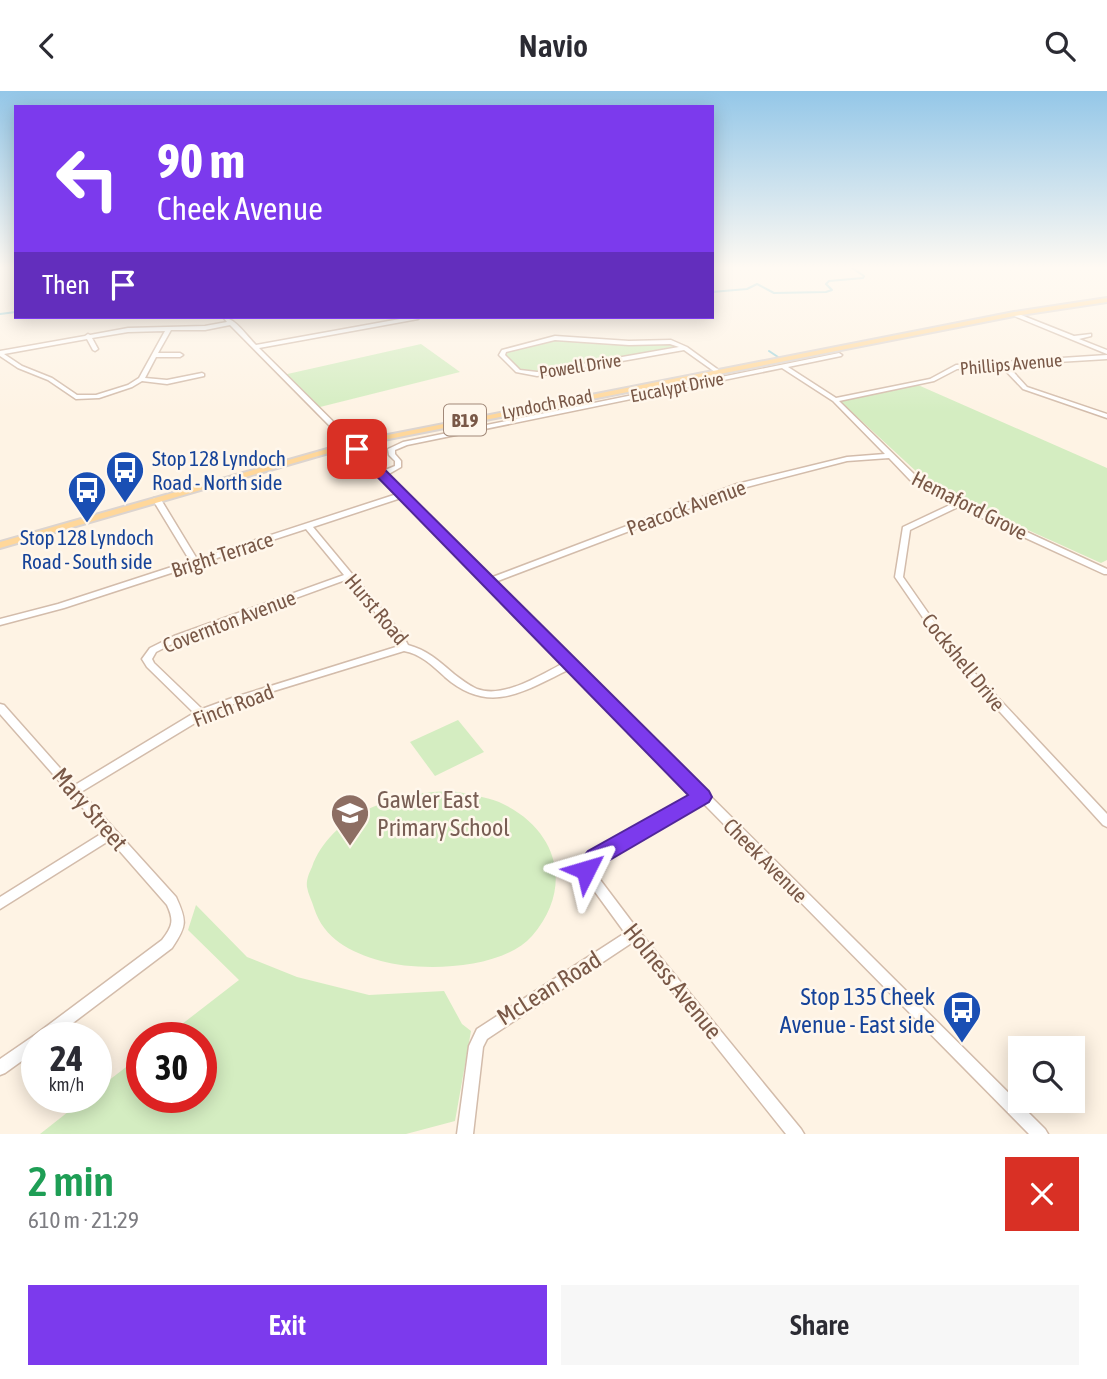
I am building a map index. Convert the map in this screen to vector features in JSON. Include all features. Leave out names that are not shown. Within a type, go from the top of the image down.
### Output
[{"type":"main road","name":"Lyndoch Road","points":[[0,545],[352,444],[1010,315]]},
{"type":"street","points":[[1016,315],[1074,338],[1107,355]]},
{"type":"street","name":"Cheek Avenue","points":[[227,319],[1040,1134]]},
{"type":"street","points":[[256,347],[414,319]]},
{"type":"street","points":[[0,353],[128,330],[205,328],[232,323]]},
{"type":"street","points":[[0,353],[81,398],[103,396],[141,379],[169,329]]},
{"type":"street","points":[[1074,338],[1089,335]]},
{"type":"street","points":[[88,337],[95,349]]},
{"type":"street","name":"Powell Drive","points":[[685,348],[537,374],[518,371],[502,355],[512,347],[555,338],[629,343],[666,341],[685,348],[717,371]]},
{"type":"street","points":[[154,355],[180,355]]},
{"type":"street","name":"Eucalypt Drive","points":[[382,474],[398,467],[398,461],[392,455],[391,449],[405,443],[839,355]]},
{"type":"street","name":"Phillips Avenue","points":[[835,400],[932,380],[956,367],[1107,355]]},
{"type":"street","points":[[1003,364],[1025,388],[1107,416]]},
{"type":"street","name":"Hemaford Grove","points":[[782,366],[835,400],[908,475],[960,503],[1107,572]]},
{"type":"street","points":[[141,379],[167,382],[202,375]]},
{"type":"street","name":"Peacock Avenue","points":[[489,581],[740,486],[847,459],[888,456]]},
{"type":"street","name":"Bright Terrace","points":[[0,622],[61,606],[403,495]]},
{"type":"street","points":[[157,500],[195,563]]},
{"type":"street","name":"Cockshell Drive","points":[[960,503],[906,529],[900,577],[953,655],[1107,822]]},
{"type":"street","name":"Hurst Road","points":[[308,526],[399,636],[404,648],[413,649],[429,658],[472,691],[492,696],[508,693],[571,664]]},
{"type":"street","name":"Covernton Avenue","points":[[201,714],[150,665],[147,659],[153,650],[177,638],[349,576]]},
{"type":"street","name":"Finch Road","points":[[75,790],[201,714],[234,700],[404,648]]},
{"type":"street","name":"Mary Street","points":[[0,708],[75,790],[178,911],[177,927],[167,944],[62,1022]]},
{"type":"street","name":"Holness Avenue","points":[[702,797],[587,865],[589,876],[796,1134]]},
{"type":"street","points":[[0,904],[110,834]]},
{"type":"street","name":"McLean Road","points":[[465,1134],[475,1046],[482,1034],[634,934]]},
{"type":"street","points":[[0,1068],[21,1052]]},
{"type":"green space","points":[[554,339],[667,342],[677,346],[536,373],[520,371],[506,356],[508,351]]},
{"type":"green space","points":[[421,344],[460,372],[316,408],[283,375]]},
{"type":"green space","points":[[918,385],[1107,468],[1107,560],[1101,563],[1032,532],[963,499],[919,474],[840,401]]},
{"type":"green space","points":[[458,720],[484,752],[435,776],[410,742]]},
{"type":"green space","points":[[458,792],[494,800],[519,813],[535,827],[546,843],[556,878],[553,898],[545,917],[532,936],[519,947],[482,962],[417,967],[381,961],[349,948],[331,936],[318,919],[309,895],[307,880],[322,848],[336,832],[372,807],[393,799],[415,794]]},
{"type":"green space","points":[[196,905],[247,957],[297,977],[369,995],[444,991],[462,1024],[471,1031],[455,1121],[406,1134],[40,1134],[67,1113],[112,1113],[112,1078],[126,1067],[126,1113],[217,1113],[217,1022],[185,1022],[239,980],[188,930]]},
{"type":"waterway","points":[[769,351],[778,357]]},
{"type":"place","name":"Stop 128 Lyndoch Road - North side","points":[[125,504]]},
{"type":"place","name":"Stop 128 Lyndoch Road - South side","points":[[87,524]]},
{"type":"place","name":"Gawler East Primary School","points":[[350,847]]},
{"type":"place","name":"Stop 135 Cheek Avenue - East side","points":[[962,1044]]},
{"type":"route","points":[[357,449],[702,797],[596,858],[587,865],[586,870]]}]
